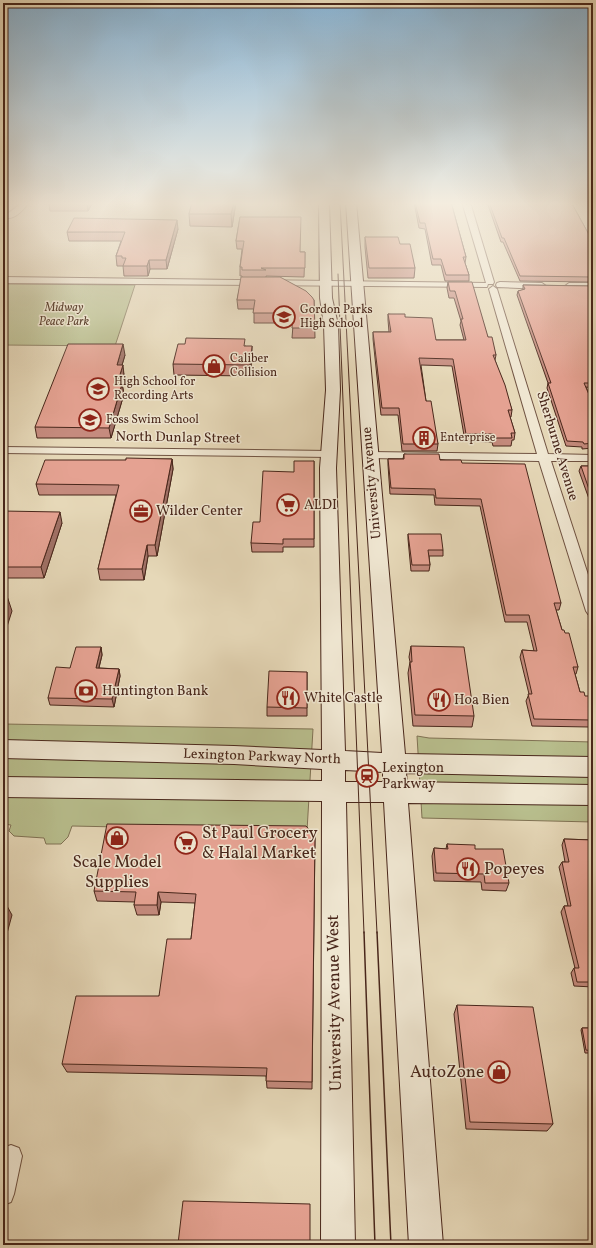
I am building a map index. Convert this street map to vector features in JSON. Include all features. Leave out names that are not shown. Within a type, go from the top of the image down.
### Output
[{"type":"main road","points":[[325,260],[326,284],[331,325],[333,390],[329,454],[333,760]]},
{"type":"main road","name":"University Avenue","points":[[355,260],[394,763]]},
{"type":"main road","name":"Lexington Parkway North","points":[[3,750],[234,755],[394,763],[593,767]]},
{"type":"main road","name":"University Avenue West","points":[[333,760],[338,1245]]},
{"type":"main road","points":[[394,763],[426,1245]]},
{"type":"main road","points":[[3,787],[593,796]]},
{"type":"street","name":"Sherburne Avenue","points":[[484,260],[544,458],[593,611]]},
{"type":"street","points":[[3,280],[593,286]]},
{"type":"street","name":"North Dunlap Street","points":[[3,450],[329,454]]},
{"type":"street","points":[[370,455],[593,458]]},
{"type":"street","points":[[3,1194],[11,1156]]},
{"type":"green space","name":"Midway Peace Park","points":[[3,284],[135,285],[115,346],[3,345]]},
{"type":"green space","points":[[3,724],[313,729],[307,831],[72,826],[68,837],[61,844],[46,844],[44,838],[14,836],[9,831],[11,825],[3,824]]},
{"type":"green space","name":"Lexington Parkway","points":[[417,736],[429,738],[593,742],[593,822],[422,818]]},
{"type":"building","points":[[125,260],[149,260],[147,266],[123,266]]},
{"type":"building","points":[[241,260],[305,260],[305,268],[261,268],[266,270],[242,270],[242,267],[240,267]]},
{"type":"building","points":[[368,260],[413,260],[415,268],[369,268]]},
{"type":"building","points":[[441,260],[464,260],[469,275],[446,275]]},
{"type":"building","points":[[513,260],[593,260],[593,277],[520,276]]},
{"type":"building","points":[[241,277],[280,277],[306,291],[314,300],[315,328],[292,328],[293,315],[280,315],[280,313],[253,313],[255,300],[237,300]]},
{"type":"building","points":[[448,282],[472,282],[488,337],[492,337],[496,355],[493,355],[505,385],[512,410],[508,410],[515,433],[511,433],[512,438],[495,438],[493,434],[466,434],[453,359],[419,358],[426,401],[431,401],[438,444],[403,444],[399,408],[382,408],[373,332],[391,332],[388,314],[405,314],[405,317],[432,318],[436,340],[466,340],[461,319],[463,319],[455,291],[450,291]]},
{"type":"building","points":[[523,285],[593,286],[593,383],[584,383],[593,404],[593,443],[584,444],[583,442],[567,441],[548,383],[551,383],[518,291],[525,289]]},
{"type":"building","points":[[186,338],[245,339],[244,346],[252,346],[250,365],[173,364],[178,344],[185,344]]},
{"type":"building","points":[[68,344],[123,344],[117,365],[123,365],[117,384],[122,384],[109,428],[35,427]]},
{"type":"building","points":[[404,454],[439,454],[440,460],[461,460],[462,463],[525,464],[561,603],[554,603],[562,630],[564,630],[565,633],[569,633],[578,667],[573,667],[580,692],[584,692],[585,696],[591,696],[593,703],[593,716],[590,716],[591,720],[534,719],[528,694],[532,694],[522,650],[537,651],[529,615],[506,615],[481,499],[436,498],[435,489],[391,488],[388,459],[404,459]]},
{"type":"building","name":"Wilder Center","points":[[126,458],[172,459],[155,545],[147,545],[142,569],[98,569],[119,485],[36,484],[45,460],[126,460]]},
{"type":"building","name":"ALDI","points":[[294,461],[314,461],[314,539],[283,539],[283,544],[251,543],[253,522],[260,522],[263,471],[294,472]]},
{"type":"building","points":[[581,466],[593,466],[593,501]]},
{"type":"building","points":[[3,511],[60,512],[41,567],[3,567]]},
{"type":"building","points":[[408,534],[441,534],[443,550],[428,550],[430,565],[412,565]]},
{"type":"building","points":[[3,596],[7,596],[3,607]]},
{"type":"building","name":"Hoa Bien","points":[[411,646],[464,647],[474,716],[415,715],[410,662],[412,662]]},
{"type":"building","points":[[76,647],[101,647],[96,668],[119,669],[112,699],[48,698],[56,667],[70,668]]},
{"type":"building","name":"White Castle","points":[[269,671],[307,672],[307,708],[267,707]]},
{"type":"building","points":[[107,824],[306,826],[315,836],[312,1082],[266,1081],[267,1068],[62,1064],[76,996],[159,996],[167,939],[191,939],[196,894],[158,892],[157,905],[134,905],[136,892],[94,891]]},
{"type":"building","points":[[564,839],[593,840],[593,982],[577,982],[574,968],[579,968],[564,906],[571,906],[562,862],[569,862]]},
{"type":"building","name":"Popeyes","points":[[447,844],[475,845],[475,849],[503,849],[509,883],[485,883],[484,874],[436,873],[434,848],[448,849]]},
{"type":"building","points":[[3,906],[7,906],[3,919]]},
{"type":"building","name":"AutoZone","points":[[457,1005],[533,1007],[553,1124],[470,1122]]},
{"type":"building","points":[[582,1028],[593,1028],[593,1051],[586,1050]]},
{"type":"building","points":[[183,1201],[310,1204],[310,1245],[170,1245],[178,1244]]},
{"type":"tram line","points":[[343,260],[377,933]]},
{"type":"tram line","points":[[338,274],[364,933]]},
{"type":"tram line","points":[[364,932],[375,1245]]},
{"type":"tram line","points":[[377,932],[391,1245]]},
{"type":"place","name":"Gordon Parks High School","points":[[284,317]]},
{"type":"place","name":"Caliber Collision","points":[[214,366]]},
{"type":"place","name":"High School for Recording Arts","points":[[98,389]]},
{"type":"place","name":"Foss Swim School","points":[[90,420]]},
{"type":"place","name":"Enterprise","points":[[424,438]]},
{"type":"place","name":"ALDI","points":[[288,505]]},
{"type":"place","name":"Wilder Center","points":[[141,511]]},
{"type":"place","name":"Huntington Bank","points":[[86,691]]},
{"type":"place","name":"White Castle","points":[[288,698]]},
{"type":"place","name":"Hoa Bien","points":[[439,700]]},
{"type":"place","name":"Lexington Parkway","points":[[367,776]]},
{"type":"place","name":"Scale Model Supplies","points":[[117,838]]},
{"type":"place","name":"St Paul Grocery & Halal Market","points":[[186,843]]},
{"type":"place","name":"Popeyes","points":[[468,869]]},
{"type":"place","name":"AutoZone","points":[[499,1072]]}]
